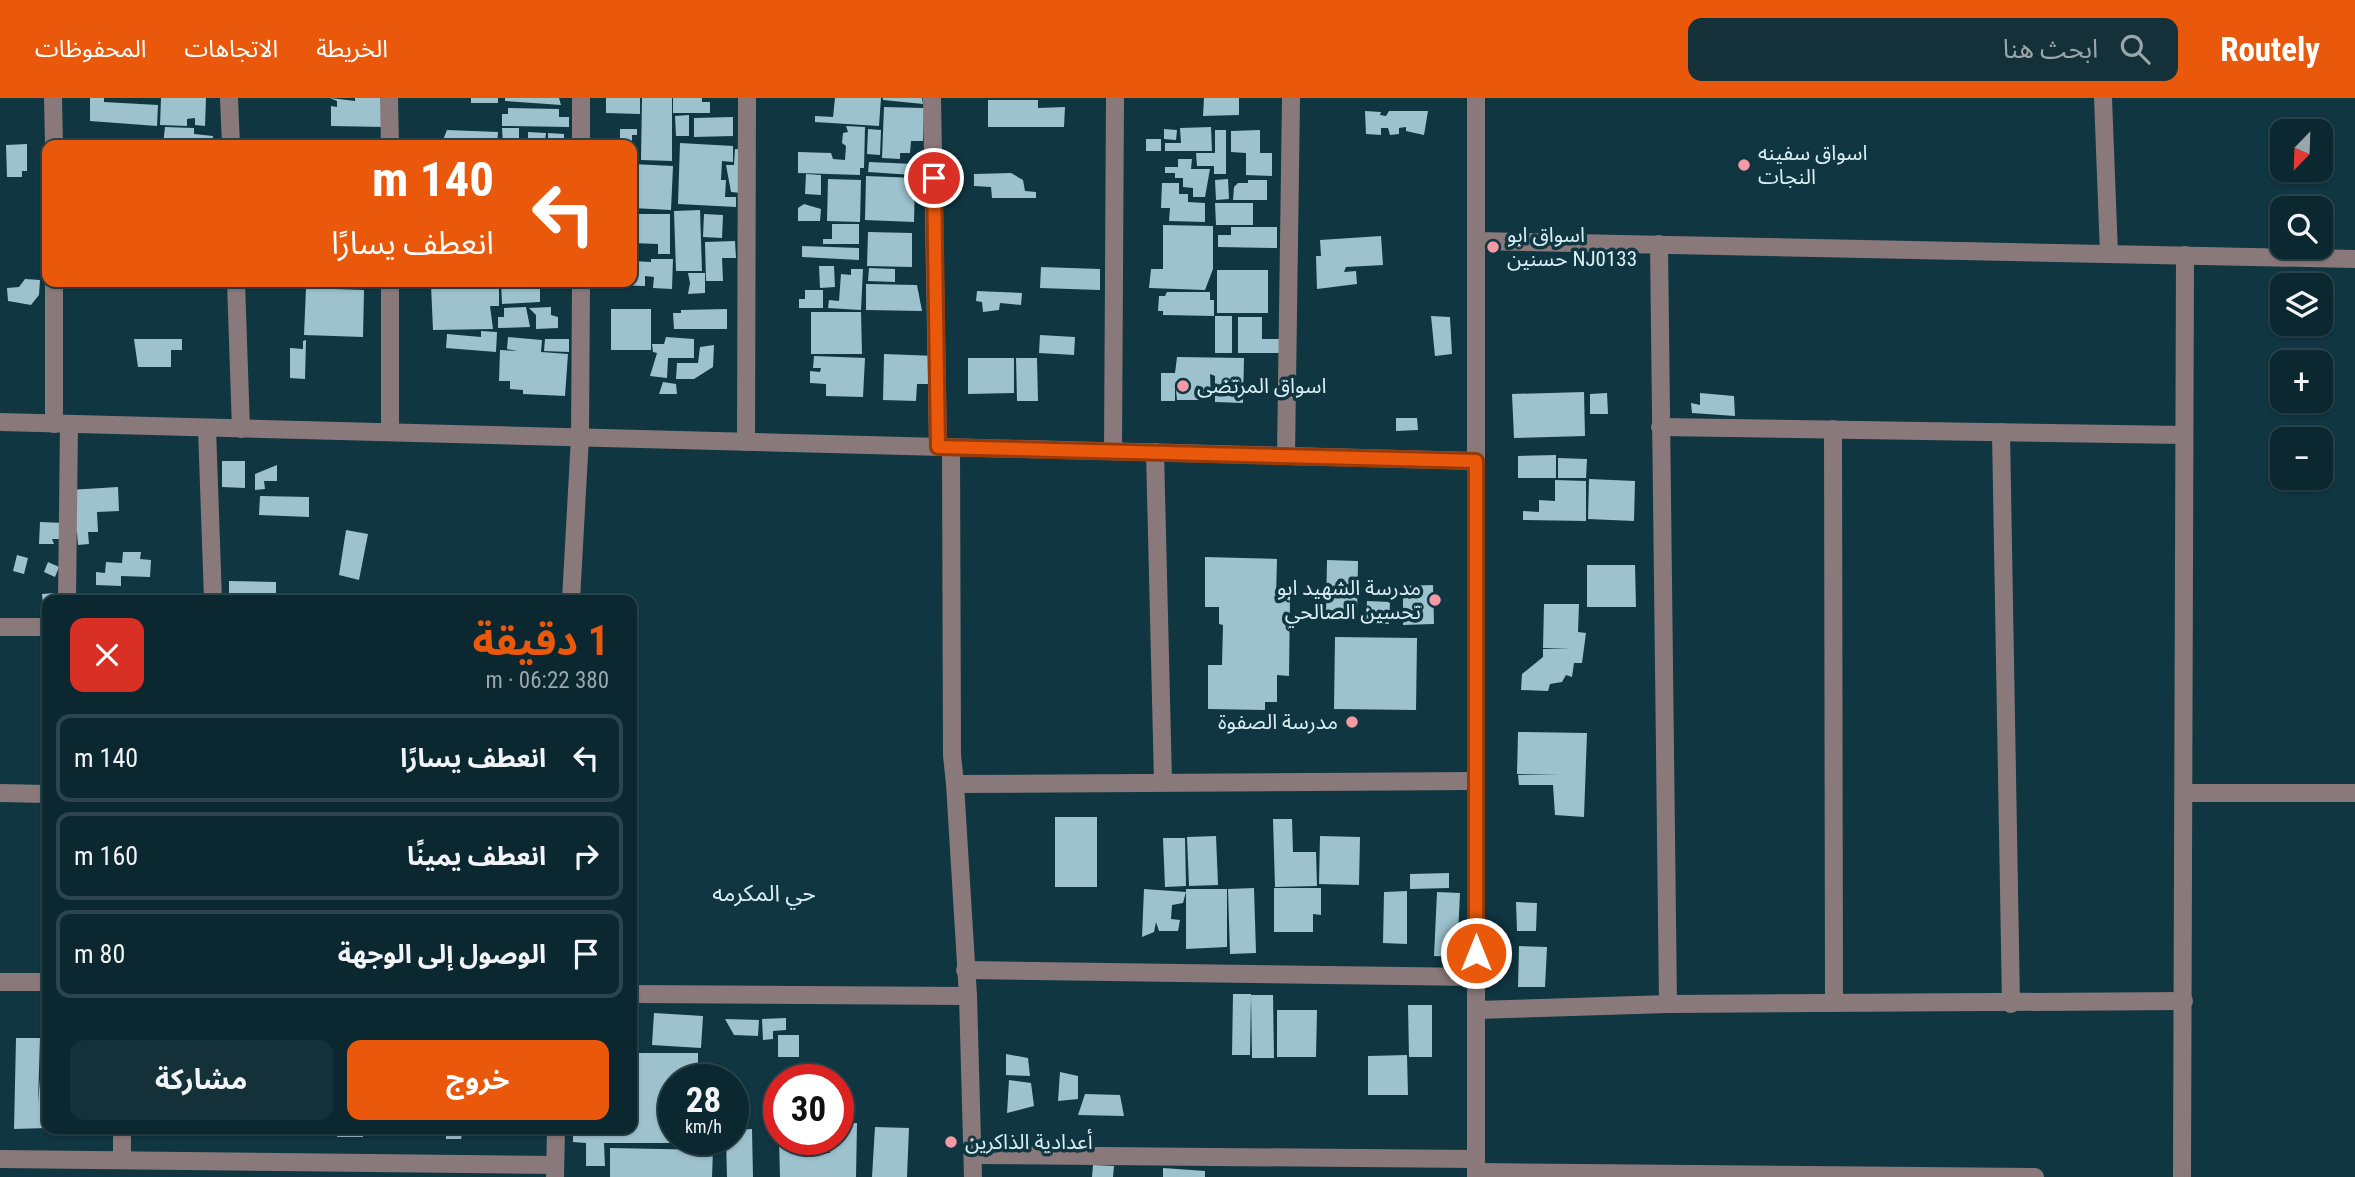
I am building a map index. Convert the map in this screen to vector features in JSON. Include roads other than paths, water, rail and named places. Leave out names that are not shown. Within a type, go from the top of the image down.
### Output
[{"type":"street","points":[[53,98],[54,140]]},
{"type":"street","points":[[229,98],[231,140]]},
{"type":"street","points":[[390,98],[390,140]]},
{"type":"street","points":[[581,98],[581,140]]},
{"type":"street","points":[[746,442],[747,98]]},
{"type":"street","points":[[932,98],[945,447],[952,755],[968,996],[973,1177]]},
{"type":"street","points":[[1113,451],[1115,98]]},
{"type":"street","points":[[1286,456],[1291,98]]},
{"type":"street","points":[[1476,98],[1476,1170]]},
{"type":"street","points":[[2103,98],[2109,254]]},
{"type":"street","points":[[1476,241],[2355,259]]},
{"type":"street","points":[[1659,244],[1668,1004]]},
{"type":"street","points":[[2182,1177],[2185,255]]},
{"type":"street","points":[[54,287],[62,424],[67,595]]},
{"type":"street","points":[[236,287],[241,429]]},
{"type":"street","points":[[390,287],[390,432]]},
{"type":"street","points":[[571,595],[580,438],[580,287]]},
{"type":"street","points":[[0,422],[1476,461]]},
{"type":"street","points":[[1660,427],[2184,435]]},
{"type":"street","points":[[207,428],[213,595]]},
{"type":"street","points":[[1833,429],[1833,1003]]},
{"type":"street","points":[[2001,432],[2011,1004]]},
{"type":"street","points":[[1155,453],[1163,781]]},
{"type":"street","points":[[0,627],[42,627]]},
{"type":"street","points":[[955,784],[1476,781]]},
{"type":"street","points":[[0,793],[42,793]]},
{"type":"street","points":[[2185,793],[2355,793]]},
{"type":"street","points":[[965,970],[1476,977]]},
{"type":"street","points":[[0,982],[42,982]]},
{"type":"street","points":[[637,994],[968,996]]},
{"type":"street","points":[[1476,1010],[1668,1004],[2184,1001]]},
{"type":"street","points":[[122,1134],[122,1160]]},
{"type":"street","points":[[0,1158],[555,1171],[556,1134]]},
{"type":"street","points":[[973,1155],[1658,1175],[2035,1177]]},
{"type":"place","name":"اسواق سفينه النجات","points":[[1744,165]]},
{"type":"place","name":"اسواق ابو حسنين NJ0133","points":[[1493,247]]},
{"type":"place","name":"اسواق المرتضى","points":[[1183,386]]},
{"type":"place","name":"مدرسة الشهيد ابو تحسين الصالحي","points":[[1435,600]]},
{"type":"place","name":"مدرسة الصفوة","points":[[1352,722]]},
{"type":"place","name":"أعدادية الذاكرين","points":[[951,1142]]},
{"type":"district","name":"حي المكرمه","points":[[764,893]]}]
